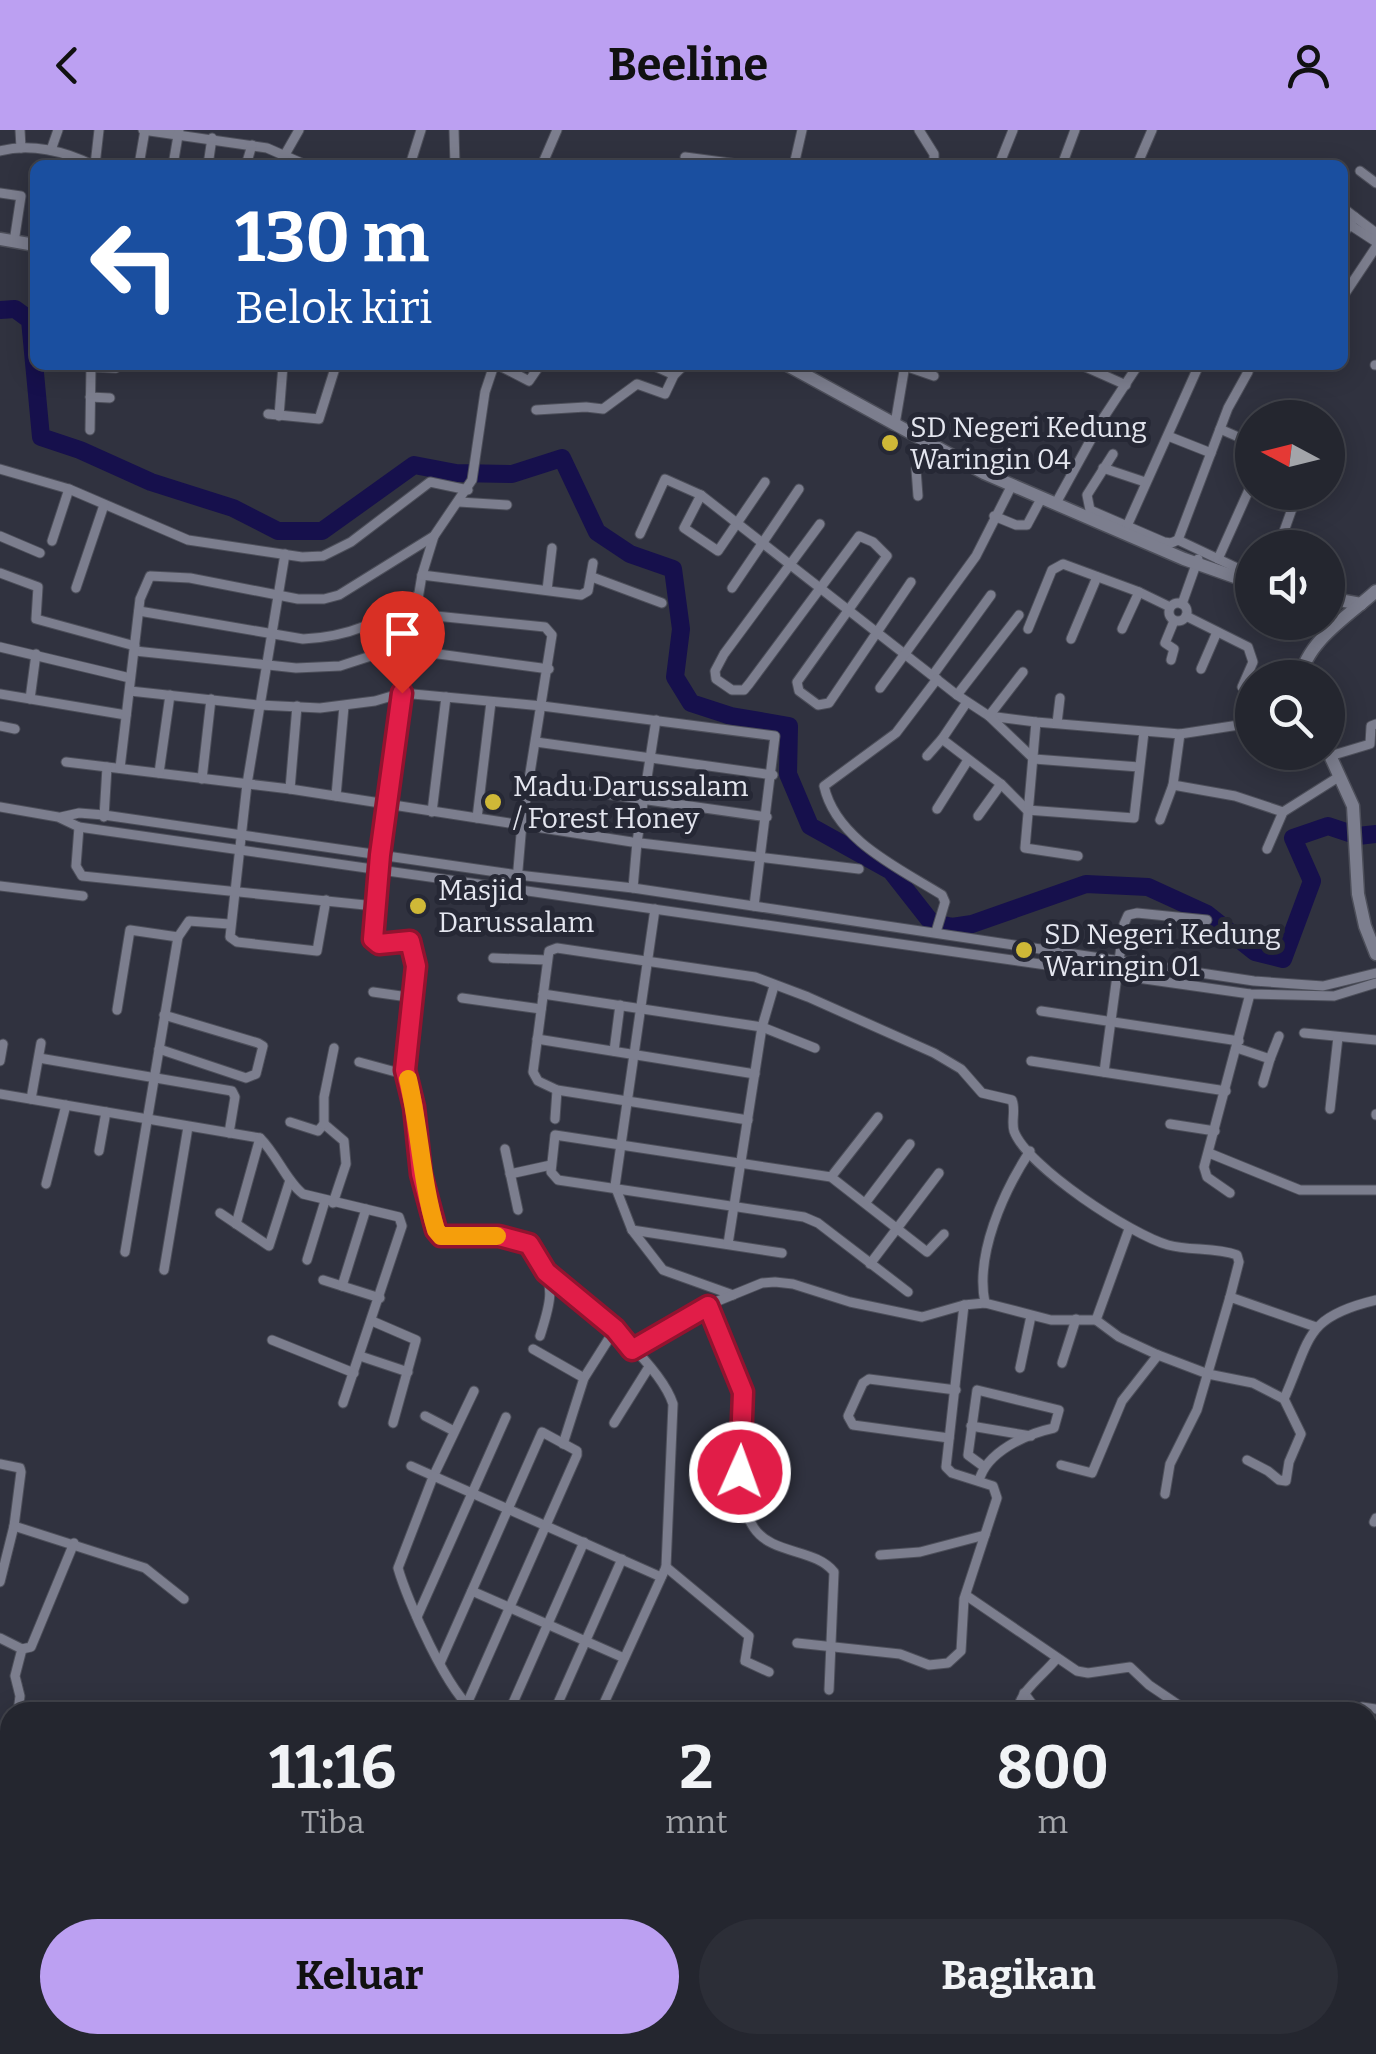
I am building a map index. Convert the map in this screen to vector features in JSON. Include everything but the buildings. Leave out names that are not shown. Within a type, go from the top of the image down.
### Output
[{"type":"street","points":[[20,130],[21,148]]},
{"type":"street","points":[[51,150],[58,130]]},
{"type":"street","points":[[95,160],[99,130]]},
{"type":"street","points":[[140,160],[144,130],[252,144],[296,160]]},
{"type":"street","points":[[281,160],[298,130]]},
{"type":"street","points":[[412,160],[421,130]]},
{"type":"street","points":[[454,130],[455,160]]},
{"type":"street","points":[[544,160],[557,130]]},
{"type":"street","points":[[795,160],[802,130]]},
{"type":"street","points":[[919,130],[934,160]]},
{"type":"street","points":[[1001,160],[1012,130]]},
{"type":"street","points":[[1064,160],[1076,130]]},
{"type":"street","points":[[1139,160],[1152,130]]},
{"type":"street","points":[[173,160],[179,132]]},
{"type":"street","points":[[209,160],[212,138]]},
{"type":"street","points":[[247,160],[252,144]]},
{"type":"street","points":[[0,151],[51,150],[80,160]]},
{"type":"street","points":[[686,157],[708,160]]},
{"type":"street","points":[[1360,171],[1376,183]]},
{"type":"street","points":[[0,193],[21,196],[7,241]]},
{"type":"street","points":[[1348,215],[1376,244],[1348,288]]},
{"type":"street","points":[[1353,221],[1376,233]]},
{"type":"street","points":[[1348,228],[1353,221]]},
{"type":"street","points":[[90,430],[91,370]]},
{"type":"street","points":[[282,370],[273,415],[318,419],[334,370]]},
{"type":"street","points":[[494,370],[485,392],[470,485],[434,536],[422,574],[386,805],[374,942],[408,940],[414,948],[415,998],[405,1066],[416,1118],[421,1174],[436,1230],[441,1236],[518,1239],[535,1250],[552,1284],[540,1336]]},
{"type":"street","points":[[506,370],[528,381],[536,370]]},
{"type":"street","points":[[663,370],[674,375]]},
{"type":"street","points":[[536,410],[606,408],[637,384],[665,394],[679,370]]},
{"type":"street","points":[[796,370],[1012,485],[1235,575]]},
{"type":"street","points":[[895,424],[904,370]]},
{"type":"street","points":[[917,370],[934,376]]},
{"type":"street","points":[[1092,370],[1126,385]]},
{"type":"street","points":[[1056,503],[1100,423],[1135,370]]},
{"type":"street","points":[[1128,526],[1198,370]]},
{"type":"street","points":[[1113,454],[1086,495],[1087,506],[1164,542],[1178,540],[1247,370]]},
{"type":"street","points":[[90,397],[110,398]]},
{"type":"street","points":[[1220,430],[1235,436]]},
{"type":"street","points":[[1168,436],[1211,453]]},
{"type":"street","points":[[918,496],[916,469],[926,440]]},
{"type":"street","points":[[1103,468],[1145,482]]},
{"type":"street","points":[[0,469],[69,490],[188,540],[314,557],[330,553],[375,526],[430,482],[470,485]]},
{"type":"street","points":[[640,534],[665,479],[702,496],[957,696],[989,716],[1034,759],[1140,767]]},
{"type":"street","points":[[702,496],[683,531],[718,552],[764,482]]},
{"type":"street","points":[[880,688],[976,556],[1012,485]]},
{"type":"street","points":[[732,588],[798,489]]},
{"type":"street","points":[[52,541],[69,490]]},
{"type":"street","points":[[994,516],[1027,525],[1042,496]]},
{"type":"street","points":[[459,502],[507,504]]},
{"type":"street","points":[[76,588],[104,506]]},
{"type":"street","points":[[1218,559],[1240,510]]},
{"type":"street","points":[[820,524],[715,671],[716,679],[732,690],[744,690],[749,684],[859,536],[873,542],[888,556],[846,609],[797,682],[799,691],[823,706],[829,703],[911,582]]},
{"type":"street","points":[[0,536],[40,553]]},
{"type":"street","points":[[120,768],[139,612],[146,581],[155,574],[312,600],[339,595],[434,536]]},
{"type":"street","points":[[1178,540],[1199,558],[1218,559],[1235,567]]},
{"type":"street","points":[[547,590],[552,548]]},
{"type":"street","points":[[284,554],[246,784],[230,936],[234,941],[317,951],[326,900]]},
{"type":"street","points":[[1182,604],[1199,558]]},
{"type":"street","points":[[422,574],[584,594],[592,577],[593,562]]},
{"type":"street","points":[[1028,629],[1056,565],[1075,567],[1170,607],[1182,604]]},
{"type":"street","points":[[0,573],[38,587],[36,619],[135,648],[265,666],[340,666],[410,647],[549,669]]},
{"type":"street","points":[[592,577],[662,603]]},
{"type":"street","points":[[1071,639],[1098,577]]},
{"type":"street","points":[[1306,660],[1313,649],[1376,591]]},
{"type":"street","points":[[1122,629],[1139,592]]},
{"type":"street","points":[[139,612],[304,639],[347,634],[384,619],[418,595]]},
{"type":"street","points":[[924,947],[945,902],[942,895],[869,850],[836,814],[824,786],[896,733],[991,595]]},
{"type":"street","points":[[1345,601],[1361,604]]},
{"type":"street","points":[[1182,604],[1186,616]]},
{"type":"street","points":[[1170,607],[1169,615],[1174,620]]},
{"type":"street","points":[[416,614],[545,627],[552,635],[522,823],[516,888]]},
{"type":"street","points":[[957,696],[1019,616]]},
{"type":"street","points":[[1174,620],[1186,616],[1248,646],[1253,660]]},
{"type":"street","points":[[1171,660],[1174,650],[1165,643],[1174,620]]},
{"type":"street","points":[[1201,669],[1217,632]]},
{"type":"street","points":[[0,648],[130,678]]},
{"type":"street","points":[[30,699],[36,654]]},
{"type":"street","points":[[989,716],[1023,672]]},
{"type":"street","points":[[130,691],[298,706],[344,706],[402,693],[542,706],[776,736],[754,906]]},
{"type":"street","points":[[0,694],[126,715]]},
{"type":"street","points":[[159,773],[170,695]]},
{"type":"street","points":[[432,812],[446,697]]},
{"type":"street","points":[[1057,722],[1060,698]]},
{"type":"street","points":[[202,778],[211,699]]},
{"type":"street","points":[[477,818],[491,702]]},
{"type":"street","points":[[928,756],[967,702]]},
{"type":"street","points":[[290,789],[298,706]]},
{"type":"street","points":[[336,796],[344,706]]},
{"type":"street","points":[[989,716],[1180,734],[1235,726]]},
{"type":"street","points":[[633,888],[636,842],[656,720]]},
{"type":"street","points":[[1036,722],[1026,849],[1078,856]]},
{"type":"street","points":[[1345,750],[1370,744],[1370,729],[1376,724]]},
{"type":"street","points":[[0,726],[15,729]]},
{"type":"street","points":[[942,738],[1001,784],[1027,810],[1134,818],[1144,732]]},
{"type":"street","points":[[1160,820],[1172,785],[1180,734]]},
{"type":"street","points":[[536,742],[773,775]]},
{"type":"street","points":[[937,809],[968,760]]},
{"type":"street","points":[[66,762],[290,789],[636,842],[859,870]]},
{"type":"street","points":[[102,830],[107,767]]},
{"type":"street","points":[[1337,770],[1353,806],[1358,894],[1376,954]]},
{"type":"street","points":[[1267,849],[1283,812],[1340,776]]},
{"type":"street","points":[[528,783],[767,817]]},
{"type":"street","points":[[978,816],[1001,784]]},
{"type":"street","points":[[1172,785],[1235,796],[1283,812]]},
{"type":"street","points":[[0,807],[58,817],[79,827],[1250,994],[1334,996],[1376,982]]},
{"type":"street","points":[[58,817],[79,813],[104,815],[518,875],[935,928],[1254,981],[1323,986],[1376,973]]},
{"type":"street","points":[[79,827],[76,866],[82,876],[375,906]]},
{"type":"street","points":[[0,886],[83,896]]},
{"type":"street","points":[[720,918],[721,902]]},
{"type":"street","points":[[655,909],[615,1186],[632,1230],[662,1270],[733,1295]]},
{"type":"street","points":[[1104,1072],[1124,924],[1132,913],[1207,920]]},
{"type":"street","points":[[812,931],[814,914]]},
{"type":"street","points":[[125,1252],[178,937],[189,921],[229,924]]},
{"type":"street","points":[[117,1010],[128,932],[178,937]]},
{"type":"street","points":[[748,1120],[557,1090],[534,1075],[548,951],[557,948],[746,975],[808,996],[961,1069],[982,1093],[1012,1100],[1014,1130],[1030,1151],[1070,1189],[1129,1229],[1164,1244],[1237,1255],[1208,1374],[1194,1419],[1170,1464],[1166,1494]]},
{"type":"street","points":[[494,958],[547,960]]},
{"type":"street","points":[[728,1244],[762,1028],[774,986]]},
{"type":"street","points":[[373,992],[415,998]]},
{"type":"street","points":[[543,994],[762,1028],[815,1048]]},
{"type":"street","points":[[1230,1193],[1205,1174],[1250,994]]},
{"type":"street","points":[[462,998],[541,1009]]},
{"type":"street","points":[[614,1051],[620,1005]]},
{"type":"street","points":[[1041,1010],[1238,1044],[1270,1060]]},
{"type":"street","points":[[159,1049],[246,1078],[256,1074],[264,1052],[260,1044],[164,1015]]},
{"type":"street","points":[[1304,1033],[1376,1040]]},
{"type":"street","points":[[1263,1083],[1278,1036]]},
{"type":"street","points":[[1330,1109],[1338,1036]]},
{"type":"street","points":[[537,1039],[755,1074]]},
{"type":"street","points":[[31,1100],[41,1043]]},
{"type":"street","points":[[0,1061],[2,1044]]},
{"type":"street","points":[[290,1122],[318,1131],[324,1124],[324,1096],[334,1048]]},
{"type":"street","points":[[39,1058],[232,1090],[235,1097],[229,1133]]},
{"type":"street","points":[[1030,1061],[1226,1090]]},
{"type":"street","points":[[359,1062],[407,1075]]},
{"type":"street","points":[[555,1119],[557,1090]]},
{"type":"street","points":[[0,1094],[260,1138],[304,1194],[396,1216],[402,1222],[343,1403]]},
{"type":"street","points":[[46,1184],[66,1105]]},
{"type":"street","points":[[99,1151],[106,1112]]},
{"type":"street","points":[[832,1176],[878,1118]]},
{"type":"street","points":[[307,1260],[346,1164],[344,1141],[324,1124]]},
{"type":"street","points":[[1170,1124],[1215,1132]]},
{"type":"street","points":[[164,1270],[188,1127]]},
{"type":"street","points":[[908,1292],[812,1220],[558,1180],[552,1176],[551,1165],[555,1135],[832,1176],[927,1252],[944,1234]]},
{"type":"street","points":[[236,1224],[260,1138]]},
{"type":"street","points":[[866,1202],[910,1144]]},
{"type":"street","points":[[505,1148],[518,1210]]},
{"type":"street","points":[[986,1304],[982,1282],[990,1242],[1014,1178],[1030,1151]]},
{"type":"street","points":[[1209,1153],[1300,1190],[1376,1190]]},
{"type":"street","points":[[510,1174],[551,1165]]},
{"type":"street","points":[[870,1264],[939,1172]]},
{"type":"street","points":[[220,1213],[269,1246],[290,1180]]},
{"type":"street","points":[[342,1286],[366,1210]]},
{"type":"street","points":[[1096,1320],[1129,1229]]},
{"type":"street","points":[[632,1230],[782,1253]]},
{"type":"street","points":[[546,1272],[615,1329],[668,1389],[674,1404],[664,1572],[604,1702]]},
{"type":"street","points":[[324,1280],[380,1298]]},
{"type":"street","points":[[632,1350],[708,1306],[762,1283],[775,1282],[922,1317],[964,1305],[986,1304],[1051,1320],[1096,1320],[1119,1337],[1158,1355],[1208,1374],[1253,1382],[1284,1399],[1301,1434],[1286,1480],[1279,1480],[1246,1460]]},
{"type":"street","points":[[1230,1296],[1316,1327]]},
{"type":"street","points":[[1284,1399],[1316,1327],[1328,1315],[1347,1306],[1376,1300]]},
{"type":"street","points":[[797,1643],[900,1654],[924,1665],[948,1663],[963,1646],[967,1596],[997,1496],[993,1486],[947,1470],[964,1305]]},
{"type":"street","points":[[708,1306],[743,1392],[740,1472],[746,1511],[764,1538],[826,1563],[834,1572],[830,1690]]},
{"type":"street","points":[[1020,1368],[1031,1316]]},
{"type":"street","points":[[1062,1363],[1076,1319]]},
{"type":"street","points":[[372,1321],[416,1340],[394,1423]]},
{"type":"street","points":[[564,1444],[584,1378],[615,1329]]},
{"type":"street","points":[[272,1340],[354,1373]]},
{"type":"street","points":[[534,1349],[584,1378]]},
{"type":"street","points":[[1061,1465],[1092,1474],[1122,1401],[1158,1355]]},
{"type":"street","points":[[360,1356],[408,1372]]},
{"type":"street","points":[[614,1423],[649,1367]]},
{"type":"street","points":[[949,1438],[853,1424],[848,1416],[869,1379],[956,1390]]},
{"type":"street","points":[[979,1482],[984,1466],[1032,1436],[1054,1428],[1059,1410],[977,1390],[968,1454],[984,1466]]},
{"type":"street","points":[[464,1702],[417,1617],[398,1564],[433,1477],[474,1392]]},
{"type":"street","points":[[425,1416],[454,1431]]},
{"type":"street","points":[[417,1617],[506,1417]]},
{"type":"street","points":[[971,1426],[1032,1436]]},
{"type":"street","points":[[440,1663],[542,1432],[578,1455],[468,1702]]},
{"type":"street","points":[[0,1464],[20,1468],[14,1526],[2,1559],[0,1582]]},
{"type":"street","points":[[411,1466],[622,1559],[664,1572],[750,1636],[745,1661],[769,1672]]},
{"type":"street","points":[[14,1526],[145,1568],[184,1599]]},
{"type":"street","points":[[880,1555],[920,1552],[985,1535]]},
{"type":"street","points":[[513,1702],[584,1542]]},
{"type":"street","points":[[0,1638],[22,1649],[31,1648],[74,1543]]},
{"type":"street","points":[[559,1702],[622,1559]]},
{"type":"street","points":[[472,1591],[624,1658]]},
{"type":"street","points":[[967,1596],[1082,1673],[1132,1668],[1148,1685],[1174,1702]]},
{"type":"street","points":[[19,1702],[15,1676],[22,1649]]},
{"type":"street","points":[[1021,1702],[1057,1658]]},
{"type":"street","points":[[1024,1694],[1030,1702]]},
{"type":"waterway","points":[[0,310],[15,309],[30,320]]},
{"type":"waterway","points":[[35,370],[41,437],[151,482],[233,508],[278,531],[322,531],[414,465],[456,473],[512,474],[562,458],[597,532],[630,554],[673,569],[681,629],[675,677],[691,703],[731,716],[789,726],[788,774],[810,826],[891,871],[931,922],[952,927],[972,924],[1086,884],[1148,887],[1207,914],[1255,952],[1283,959],[1312,881],[1293,838],[1328,826],[1358,836],[1376,834]]},
{"type":"slow traffic","points":[[408,1079],[421,1174],[436,1230],[441,1236],[497,1236]]},
{"type":"place","name":"SD Negeri Kedung Waringin 04","points":[[890,443]]},
{"type":"place","name":"Madu Darussalam / Forest Honey","points":[[493,802]]},
{"type":"place","name":"Masjid Darussalam","points":[[418,906]]},
{"type":"place","name":"SD Negeri Kedung Waringin 01","points":[[1024,950]]},
{"type":"route","points":[[402,693],[373,939],[379,944],[410,941],[415,954],[414,1014],[405,1070],[414,1107],[421,1174],[436,1230],[441,1236],[499,1236],[529,1244],[546,1272],[615,1329],[632,1350],[708,1306],[743,1392],[740,1472]]}]
